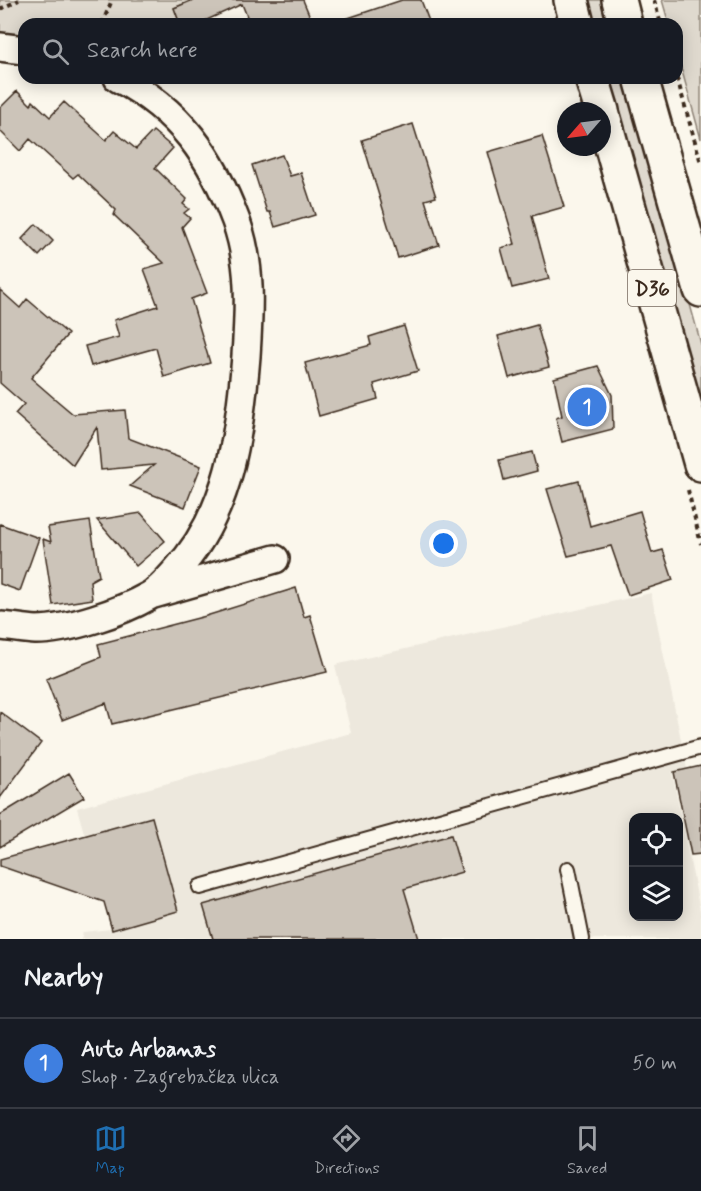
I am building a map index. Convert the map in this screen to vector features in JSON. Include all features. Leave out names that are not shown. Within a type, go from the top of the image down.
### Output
[{"type":"main road","points":[[570,0],[575,18]]},
{"type":"main road","points":[[619,0],[624,18]]},
{"type":"main road","name":"D36","points":[[594,84],[599,102]]},
{"type":"main road","name":"D36","points":[[643,84],[701,290]]},
{"type":"main road","name":"D36","points":[[611,144],[701,464]]},
{"type":"street","points":[[0,47],[18,49]]},
{"type":"street","points":[[130,84],[147,93],[174,116],[216,177],[236,222],[245,254],[249,285],[242,405],[224,488],[202,536],[187,559],[150,596]]},
{"type":"street","points":[[0,626],[38,630],[65,626],[101,616],[150,596],[275,559]]},
{"type":"lane","points":[[200,887],[701,747]]},
{"type":"lane","points":[[568,869],[582,939]]},
{"type":"path","points":[[0,9],[19,0]]},
{"type":"path","points":[[104,18],[112,0]]},
{"type":"path","points":[[654,0],[659,18]]},
{"type":"path","points":[[679,84],[701,163]]},
{"type":"shaded area","points":[[0,0],[194,0],[174,8],[178,18],[18,18],[18,34],[0,33]]},
{"type":"shaded area","points":[[585,0],[605,0],[610,18],[590,18]]},
{"type":"shaded area","points":[[662,0],[701,0],[701,139],[683,74],[683,18],[667,18]]},
{"type":"shaded area","points":[[609,84],[629,84],[701,344],[701,410]]},
{"type":"shaded area","points":[[651,593],[687,769],[672,772],[680,813],[629,813],[629,921],[683,921],[683,826],[701,915],[701,939],[81,939],[83,932],[111,929],[77,808],[351,733],[335,665]]},
{"type":"building","points":[[193,0],[303,0],[310,18],[248,18],[242,4],[211,18],[178,18],[174,8]]},
{"type":"building","points":[[402,0],[421,0],[428,18],[348,18]]},
{"type":"building","points":[[17,91],[31,105],[33,101],[50,117],[64,102],[106,140],[114,131],[136,149],[153,131],[173,148],[155,168],[187,199],[183,204],[189,209],[184,213],[190,218],[182,227],[207,293],[191,299],[210,363],[164,377],[156,348],[91,366],[85,346],[119,337],[114,320],[158,306],[144,269],[164,263],[114,215],[116,210],[78,174],[73,178],[30,139],[20,151],[0,131],[0,108]]},
{"type":"building","points":[[413,124],[436,197],[425,200],[439,245],[398,258],[362,140]]},
{"type":"building","points":[[542,136],[564,207],[532,216],[549,279],[512,288],[501,248],[515,244],[488,152]]},
{"type":"building","points":[[282,155],[290,176],[301,173],[315,215],[275,227],[270,212],[267,212],[252,165]]},
{"type":"building","points":[[36,224],[53,241],[39,256],[22,239]]},
{"type":"building","points":[[0,290],[20,308],[27,299],[68,334],[31,378],[73,414],[125,410],[128,438],[201,466],[185,507],[130,486],[154,465],[101,470],[97,427],[73,465],[15,414],[24,404],[0,383]]},
{"type":"building","points":[[537,325],[549,367],[509,378],[498,336]]},
{"type":"building","points":[[404,326],[418,371],[374,384],[378,399],[319,416],[305,363],[371,345],[369,337]]},
{"type":"building","points":[[598,366],[612,395],[613,429],[562,442],[556,418],[562,416],[554,378]]},
{"type":"building","points":[[532,452],[537,471],[504,480],[499,460]]},
{"type":"building","points":[[579,481],[590,526],[640,511],[652,553],[663,550],[673,580],[628,595],[611,546],[568,556],[547,489]]},
{"type":"building","points":[[141,513],[165,541],[136,566],[97,520]]},
{"type":"building","points":[[90,521],[99,576],[90,581],[92,599],[53,605],[43,539],[51,542],[48,527]]},
{"type":"building","points":[[0,524],[39,538],[20,591],[0,584]]},
{"type":"building","points":[[296,588],[304,617],[310,615],[327,672],[112,724],[106,703],[62,720],[46,679],[101,657],[98,644],[206,616]]},
{"type":"building","points":[[0,712],[41,743],[0,798]]},
{"type":"building","points":[[701,766],[701,854],[691,855],[674,772]]},
{"type":"building","points":[[69,773],[84,797],[0,847],[0,815]]},
{"type":"building","points":[[152,817],[178,911],[112,930],[104,902],[0,866],[0,859]]},
{"type":"building","points":[[451,835],[462,872],[404,889],[419,939],[213,939],[203,905]]},
{"type":"place","name":"Auto Arbanas","points":[[587,407]]}]
